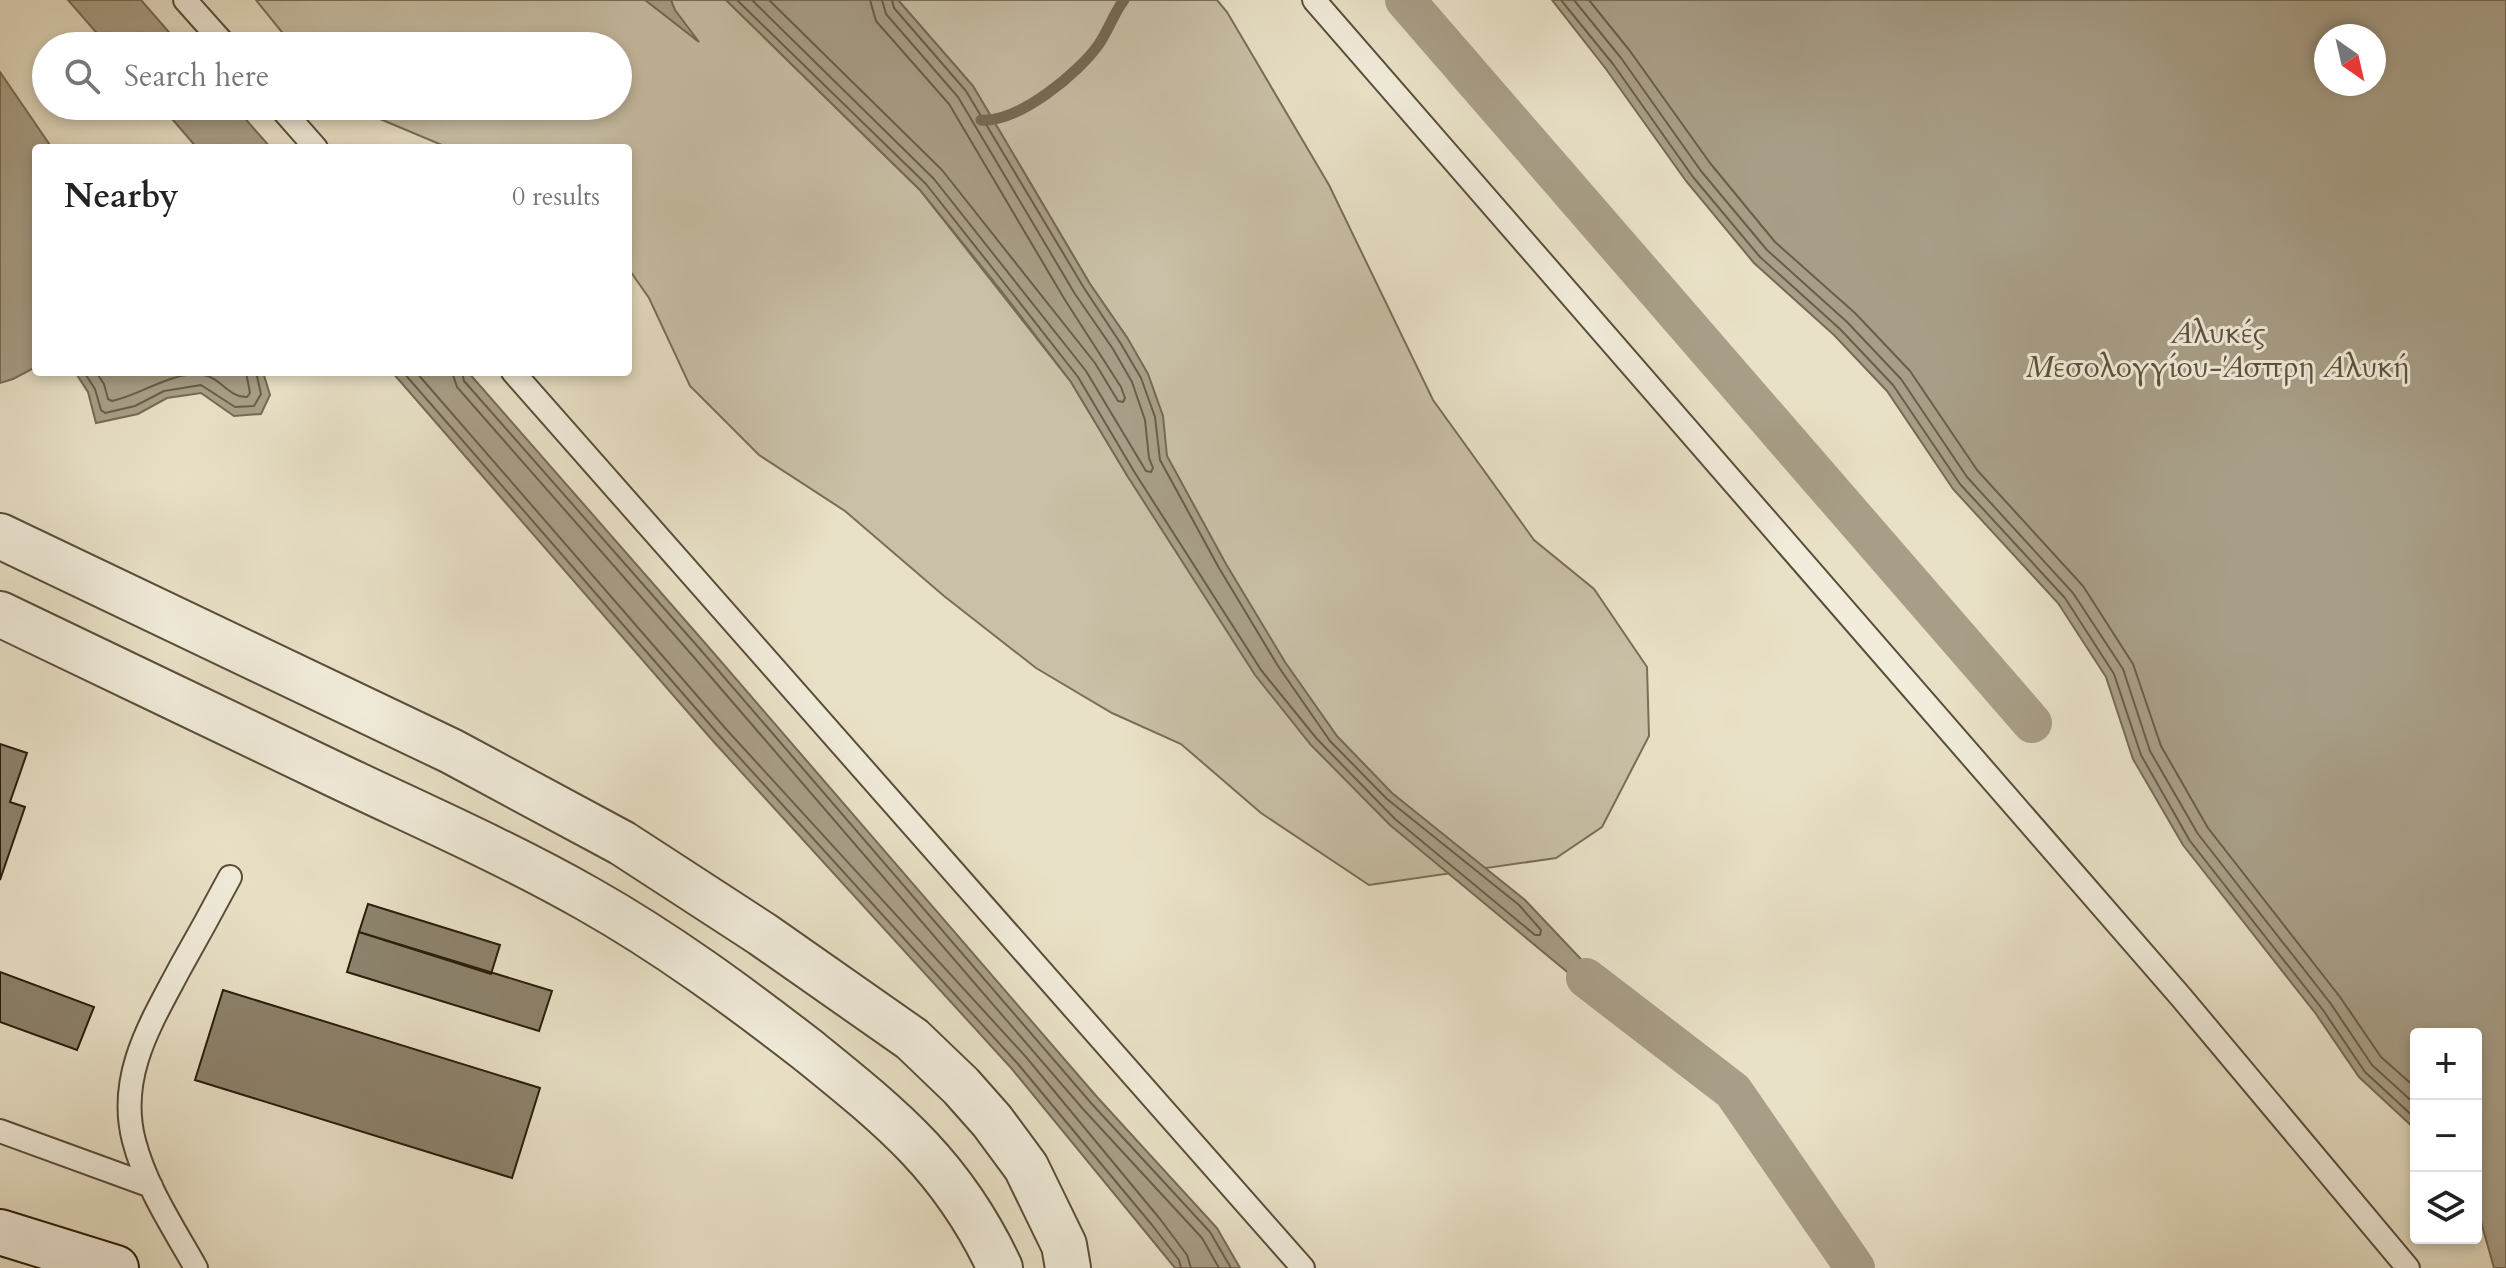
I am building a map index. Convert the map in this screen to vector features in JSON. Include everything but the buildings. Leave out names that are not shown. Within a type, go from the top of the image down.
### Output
[{"type":"street","points":[[0,536],[485,769],[622,843],[762,934],[912,1039],[961,1086],[1026,1167],[1064,1245],[1068,1268]]},
{"type":"street","points":[[0,614],[587,898],[671,950],[760,1013],[870,1100],[914,1141],[946,1176],[1000,1268]]},
{"type":"street","points":[[451,830],[485,769]]},
{"type":"street","points":[[0,1232],[116,1268]]},
{"type":"lane","points":[[185,0],[214,32]]},
{"type":"lane","points":[[1314,0],[2181,997],[2408,1268]]},
{"type":"lane","points":[[291,120],[312,144]]},
{"type":"lane","points":[[517,376],[1303,1268]]},
{"type":"lane","points":[[196,1268],[151,1186],[133,1138],[130,1105],[133,1071],[143,1038],[230,877]]},
{"type":"lane","points":[[0,1131],[151,1186]]},
{"type":"shaded area","points":[[256,0],[726,0],[920,190],[1071,382],[1128,477],[1128,339],[1090,284],[973,86],[898,0],[1217,0],[1329,185],[1433,400],[1534,540],[1594,589],[1647,667],[1649,736],[1602,827],[1556,858],[1369,885],[1261,813],[1181,744],[1112,713],[1036,668],[944,596],[845,511],[759,455],[690,386],[649,298],[632,274],[632,144],[439,144],[382,120],[632,120],[632,32],[282,32]]},
{"type":"water","points":[[68,0],[141,0],[169,32],[96,32]]},
{"type":"water","points":[[645,0],[671,0],[699,42]]},
{"type":"water","points":[[726,0],[898,0],[973,86],[1090,284],[1128,339],[1148,374],[1163,416],[1167,456],[1226,564],[1285,662],[1337,736],[1392,793],[1525,900],[1630,1011],[1595,995],[1390,825],[1311,745],[1255,675],[1071,382],[1003,293],[920,190]]},
{"type":"water","name":"Αλυκές Μεσολογγίου-Άσπρη Αλυκή","points":[[1552,0],[2506,0],[2506,1268],[2494,1268],[2482,1225],[2482,1028],[2410,1028],[2410,1124],[2359,1077],[2316,1014],[2183,845],[2133,759],[2106,677],[2058,603],[1953,489],[1887,391],[1834,335],[1754,263],[1686,181]]},
{"type":"water","points":[[0,72],[49,144],[32,144],[32,369],[0,383]]},
{"type":"water","points":[[173,120],[246,120],[267,144],[194,144]]},
{"type":"water","points":[[78,376],[264,376],[270,395],[261,414],[234,416],[201,393],[167,398],[138,414],[96,423],[88,392]]},
{"type":"water","points":[[395,376],[471,376],[1097,1097],[1217,1228],[1240,1268],[1175,1268],[1012,1069],[713,741]]},
{"type":"waterway","points":[[981,120],[1012,113],[1063,82],[1099,44],[1124,0]]},
{"type":"waterway","points":[[1405,0],[2032,723]]},
{"type":"waterway","points":[[1586,978],[1733,1091],[1855,1268]]}]
